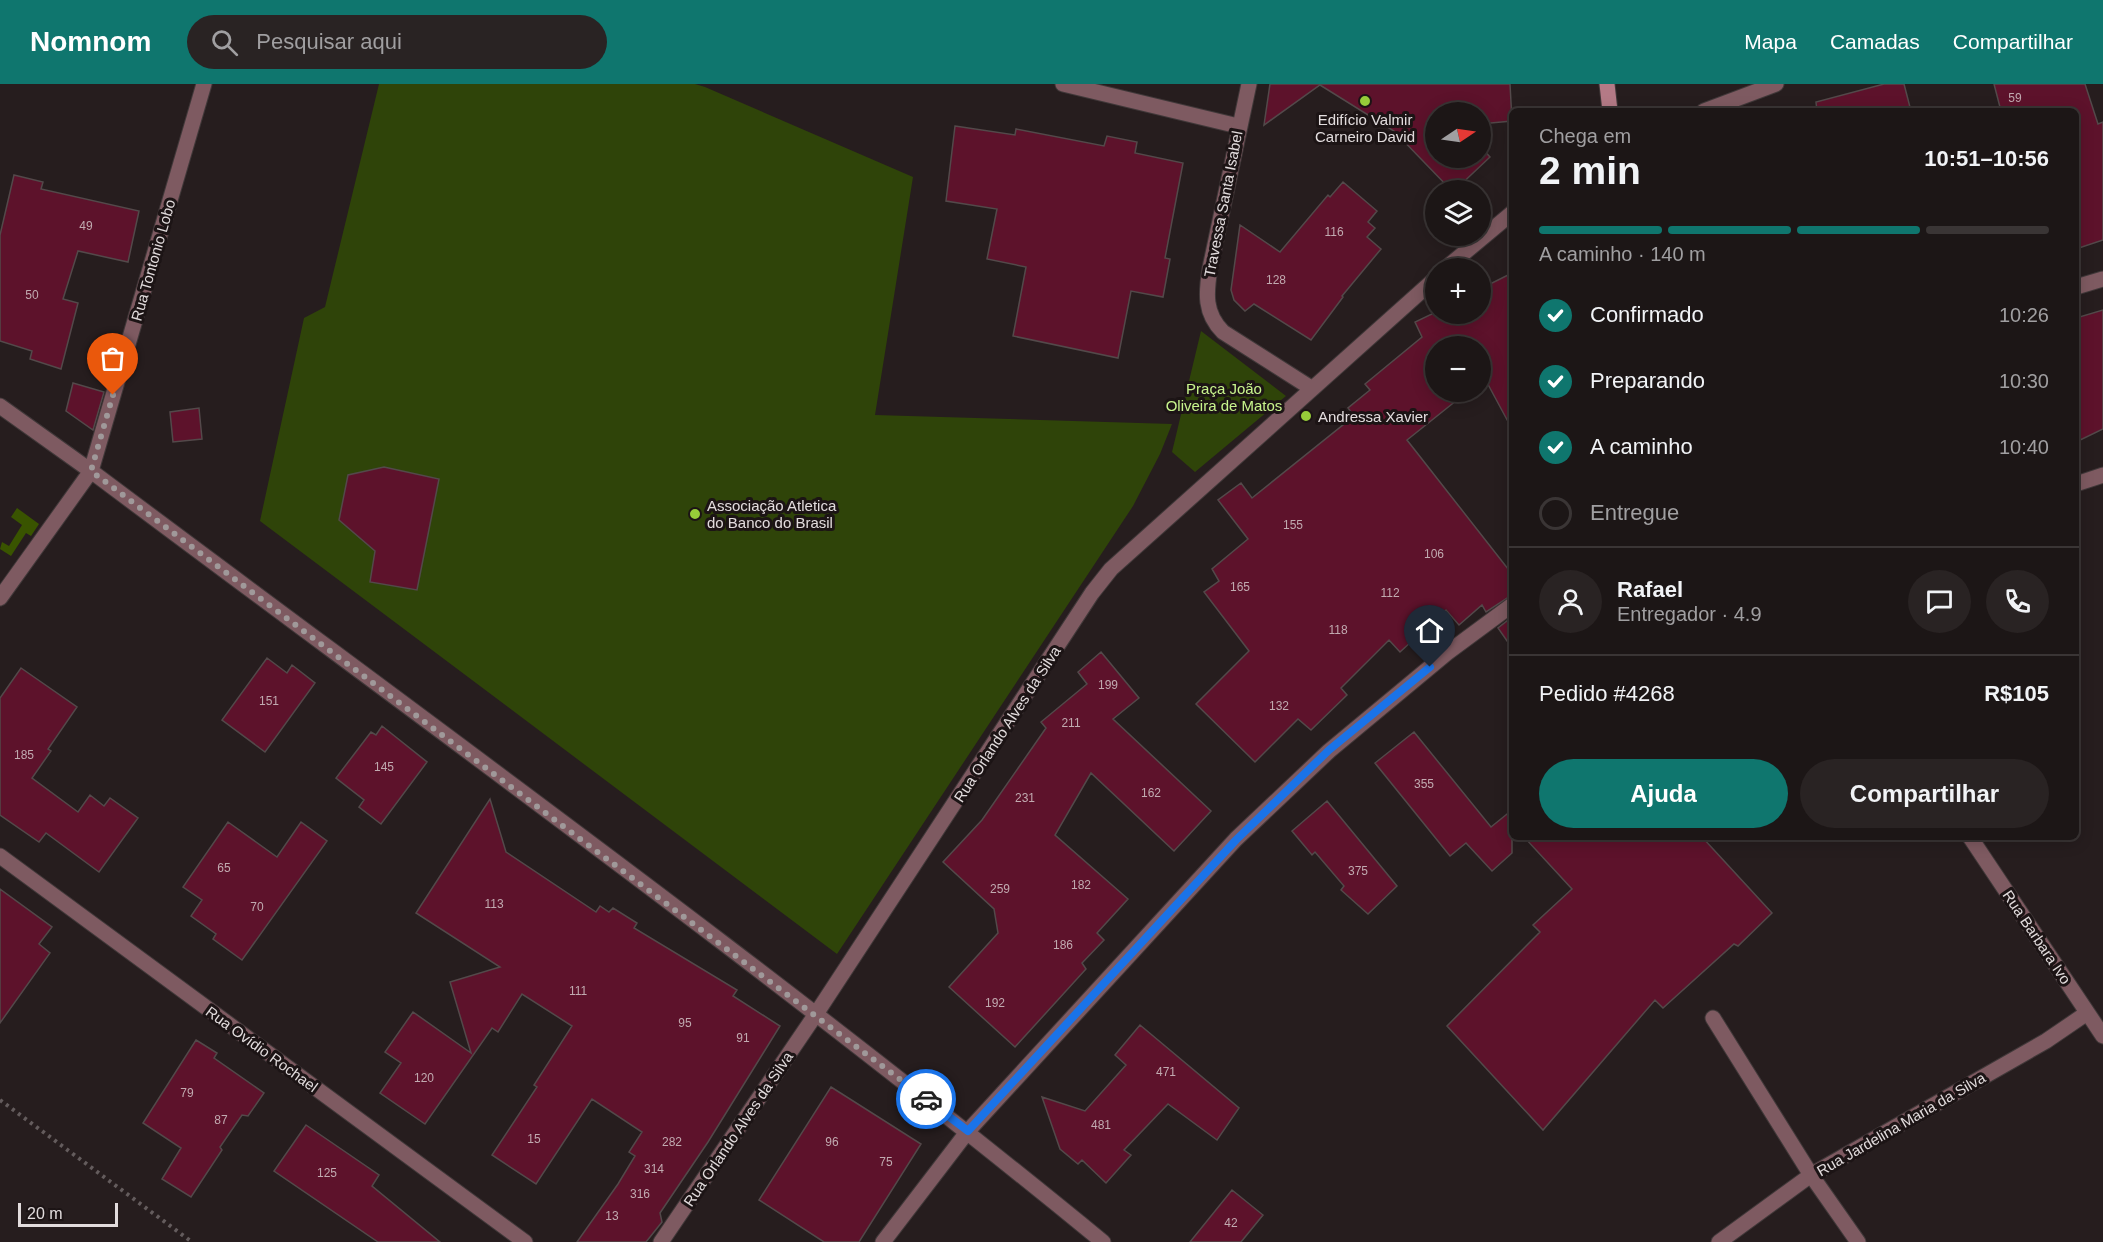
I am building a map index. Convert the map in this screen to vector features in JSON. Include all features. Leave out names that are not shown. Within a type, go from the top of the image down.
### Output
[{"type":"street","name":"Rua Tontonio Lobo","points":[[0,598],[91,471],[204,84]]},
{"type":"street","points":[[1063,84],[1238,126]]},
{"type":"street","name":"Travessa Santa Isabel","points":[[1249,84],[1238,126],[1206,294],[1209,312],[1215,324],[1223,332],[1311,388]]},
{"type":"street","points":[[1607,84],[1610,108]]},
{"type":"street","points":[[1712,108],[1776,84]]},
{"type":"street","points":[[1458,258],[1509,216]]},
{"type":"street","points":[[2079,286],[2103,279]]},
{"type":"street","name":"Rua Orlando Alves da Silva","points":[[661,1242],[816,1014],[1092,592],[1111,569],[1425,288]]},
{"type":"street","points":[[0,406],[91,471],[816,1014],[968,1131],[1103,1242]]},
{"type":"street","points":[[2079,482],[2103,475]]},
{"type":"street","points":[[883,1242],[968,1131],[1236,840],[1329,750],[1447,653],[1509,607]]},
{"type":"street","name":"Rua Barbara Ivo","points":[[1972,840],[2103,1036]]},
{"type":"street","name":"Rua Ovídio Rochael","points":[[0,856],[525,1242]]},
{"type":"street","name":"Rua Jardelina Maria da Silva","points":[[1719,1242],[1811,1175],[2046,1041],[2087,1013]]},
{"type":"street","points":[[1713,1018],[1811,1175],[1858,1242]]},
{"type":"path","points":[[0,1100],[192,1242]]},
{"type":"green space","name":"Associação Atletica do Banco do Brasil","points":[[379,84],[695,84],[705,87],[913,177],[875,415],[1172,424],[1160,454],[1133,506],[837,954],[260,521],[304,318],[325,307]]},
{"type":"green space","name":"Praça João Oliveira de Matos","points":[[1201,331],[1286,396],[1195,472],[1172,452]]},
{"type":"shaded area","points":[[17,508],[39,524],[31,536],[26,533],[11,556],[0,549],[2,542],[9,546],[22,525],[11,517]]},
{"type":"building","points":[[1270,84],[1510,84],[1511,108],[1509,108],[1509,121],[1491,123],[1491,102],[1425,102],[1425,163],[1394,131],[1320,85],[1264,125]]},
{"type":"building","points":[[1884,84],[1904,84],[1910,108],[1817,108],[1816,102]]},
{"type":"building","points":[[1994,84],[2085,84],[2098,124],[2103,122],[2103,240],[2079,248],[2079,108],[2000,108]]},
{"type":"building","points":[[955,126],[1015,135],[1016,129],[1104,146],[1107,136],[1137,142],[1135,153],[1183,163],[1165,258],[1170,259],[1163,297],[1131,291],[1118,358],[1013,336],[1026,267],[987,259],[997,209],[946,201]]},
{"type":"building","points":[[1430,168],[1478,168],[1466,180],[1441,180]]},
{"type":"building","points":[[14,175],[43,182],[41,189],[139,211],[128,262],[78,251],[63,299],[78,303],[61,369],[30,359],[32,351],[0,341],[0,235]]},
{"type":"building","points":[[1343,182],[1377,211],[1368,222],[1375,228],[1367,237],[1381,249],[1342,296],[1311,340],[1254,304],[1245,311],[1234,300],[1231,290],[1240,225],[1280,252],[1328,195],[1330,197]]},
{"type":"building","points":[[1509,274],[1509,423],[1491,390],[1491,336],[1425,336],[1425,402],[1454,402],[1407,440],[1509,570],[1509,597],[1486,612],[1482,605],[1459,625],[1446,610],[1400,652],[1389,640],[1341,688],[1347,695],[1311,730],[1298,719],[1255,762],[1196,704],[1249,651],[1204,592],[1219,581],[1212,569],[1248,539],[1218,500],[1241,483],[1252,498],[1354,416],[1348,408],[1370,390],[1365,384],[1422,337],[1415,322],[1425,317],[1425,324],[1491,324],[1491,284]]},
{"type":"building","points":[[2103,310],[2103,429],[2079,441],[2079,317]]},
{"type":"building","points":[[73,383],[104,392],[93,430],[66,411]]},
{"type":"building","points":[[199,408],[202,439],[173,442],[170,412]]},
{"type":"building","points":[[384,467],[439,479],[417,590],[370,582],[375,551],[339,520],[348,475]]},
{"type":"building","points":[[1509,619],[1509,644],[1498,628]]},
{"type":"building","points":[[1101,652],[1139,698],[1113,719],[1211,811],[1174,851],[1091,773],[1055,835],[1128,899],[1097,933],[1104,940],[1082,963],[1086,969],[1015,1047],[949,987],[998,933],[994,909],[943,862],[982,820],[1046,728],[1041,722],[1087,684],[1078,672]]},
{"type":"building","points":[[267,658],[287,673],[292,665],[315,683],[265,752],[222,720]]},
{"type":"building","points":[[21,668],[77,707],[48,749],[51,751],[32,778],[78,812],[90,795],[104,806],[110,798],[138,818],[99,872],[46,833],[39,842],[0,815],[0,698]]},
{"type":"building","points":[[382,726],[427,762],[381,824],[359,807],[364,800],[336,778],[371,732],[376,735]]},
{"type":"building","points":[[1414,732],[1491,827],[1509,812],[1509,840],[1512,840],[1512,853],[1492,871],[1466,843],[1450,856],[1375,763]]},
{"type":"building","points":[[490,799],[506,852],[596,912],[600,906],[609,912],[613,908],[637,923],[634,928],[737,990],[733,996],[780,1026],[708,1142],[660,1213],[662,1222],[646,1242],[577,1242],[635,1156],[629,1152],[642,1132],[592,1099],[536,1184],[492,1155],[537,1087],[534,1085],[572,1026],[522,994],[498,1032],[492,1028],[425,1124],[380,1093],[401,1063],[385,1052],[413,1012],[471,1053],[450,982],[500,967],[416,913]]},
{"type":"building","points":[[1327,801],[1397,886],[1368,914],[1341,890],[1344,886],[1315,852],[1312,855],[1292,831]]},
{"type":"building","points":[[228,822],[277,857],[301,822],[327,841],[242,960],[213,939],[216,934],[191,916],[202,900],[183,887]]},
{"type":"building","points":[[1527,840],[1705,840],[1772,913],[1738,946],[1734,944],[1663,1008],[1655,1000],[1543,1130],[1447,1026],[1540,932],[1533,925],[1572,889]]},
{"type":"building","points":[[0,889],[52,927],[39,944],[50,953],[0,1023]]},
{"type":"building","points":[[1140,1025],[1239,1108],[1217,1140],[1168,1104],[1124,1150],[1131,1155],[1106,1183],[1082,1160],[1078,1164],[1060,1149],[1042,1097],[1085,1111],[1126,1065],[1115,1055]]},
{"type":"building","points":[[196,1040],[217,1053],[214,1058],[264,1093],[248,1116],[242,1115],[191,1197],[162,1179],[181,1148],[143,1123]]},
{"type":"building","points":[[831,1087],[921,1144],[859,1242],[824,1242],[759,1200]]},
{"type":"building","points":[[306,1125],[379,1175],[372,1186],[440,1242],[378,1242],[274,1171]]},
{"type":"building","points":[[1232,1190],[1263,1215],[1241,1242],[1190,1242]]},
{"type":"way so far","points":[[113,395],[91,471],[816,1014],[926,1099]]},
{"type":"place","name":"Edifício Valmir Carneiro David","points":[[1365,101]]},
{"type":"place","name":"Andressa Xavier","points":[[1306,416]]},
{"type":"place","name":"Associação Atletica do Banco do Brasil","points":[[695,514]]},
{"type":"route","points":[[926,1099],[968,1131],[1236,840],[1329,750],[1430,667]]}]
